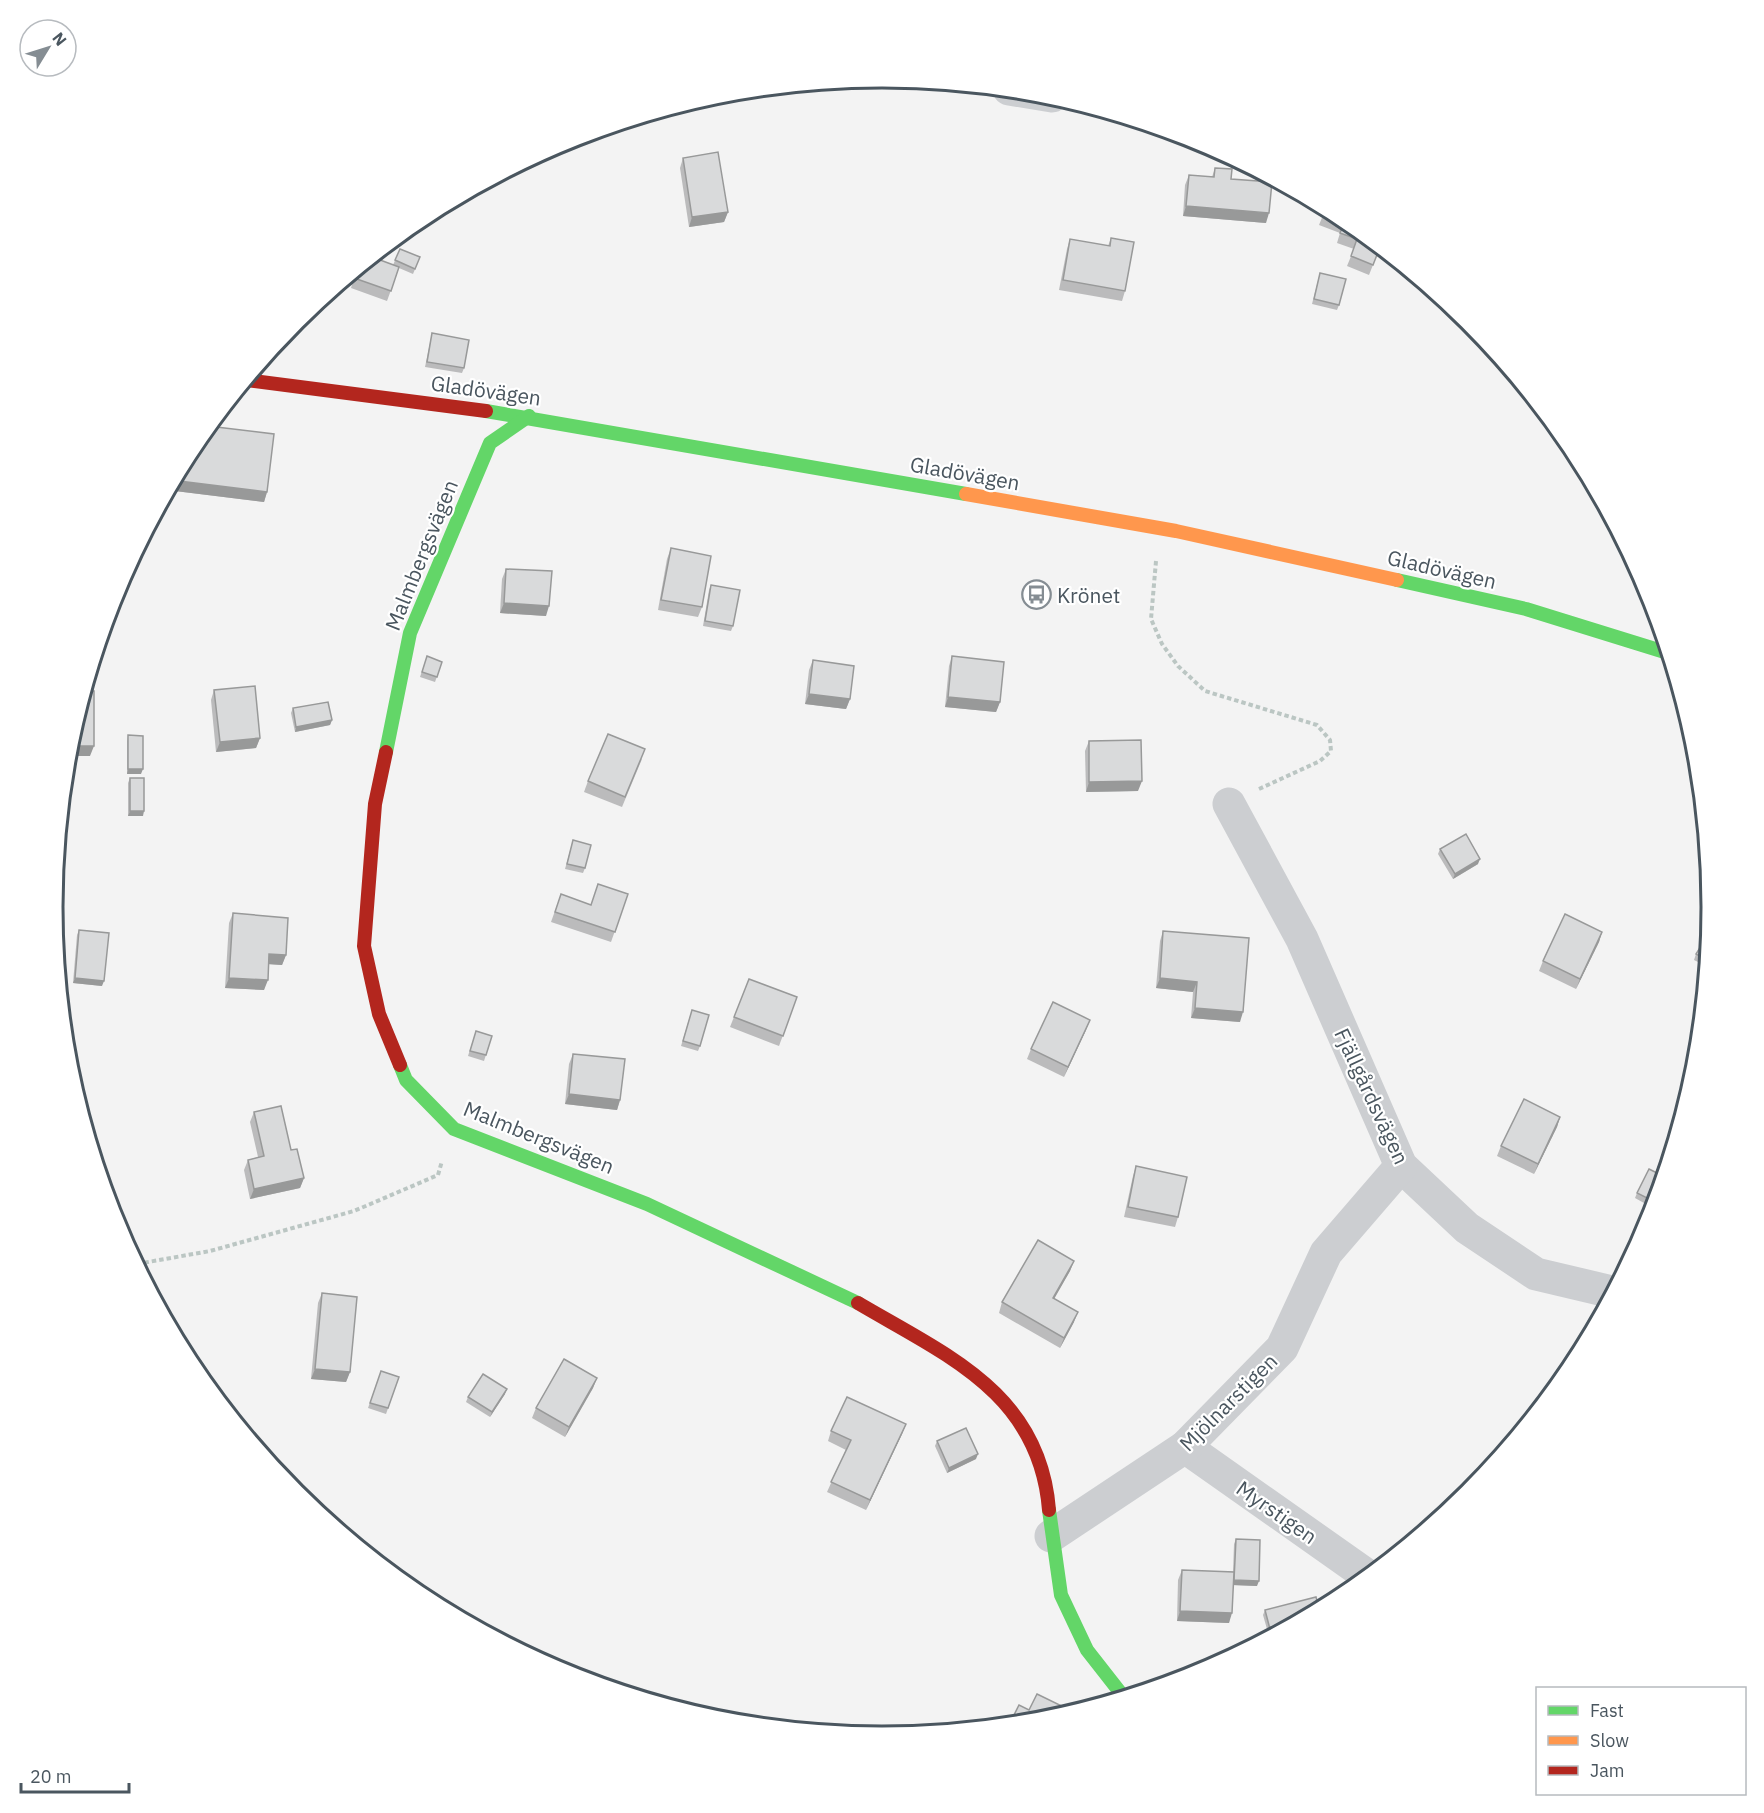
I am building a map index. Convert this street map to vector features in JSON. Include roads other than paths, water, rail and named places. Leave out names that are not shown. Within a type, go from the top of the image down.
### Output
[{"type":"street","name":"Gladövägen","points":[[254,381],[529,416],[1176,531],[1526,609],[1660,651]]},
{"type":"street","name":"Malmbergsvägen","points":[[529,416],[490,443],[410,633],[375,804],[364,946],[379,1014],[406,1080],[454,1129],[646,1204],[843,1294],[970,1369],[999,1394],[1029,1439],[1047,1484],[1061,1595],[1087,1650],[1119,1690]]},
{"type":"street","name":"Fjällgårdsvägen","points":[[1229,804],[1302,939],[1401,1166],[1467,1228],[1536,1274],[1605,1290]]},
{"type":"street","name":"Mjölnarstigen","points":[[1052,1536],[1185,1447],[1282,1348],[1326,1253],[1401,1166]]},
{"type":"street","name":"Myrstigen","points":[[1185,1447],[1360,1571]]},
{"type":"place","name":"Krönet","points":[[1036,595]]}]
